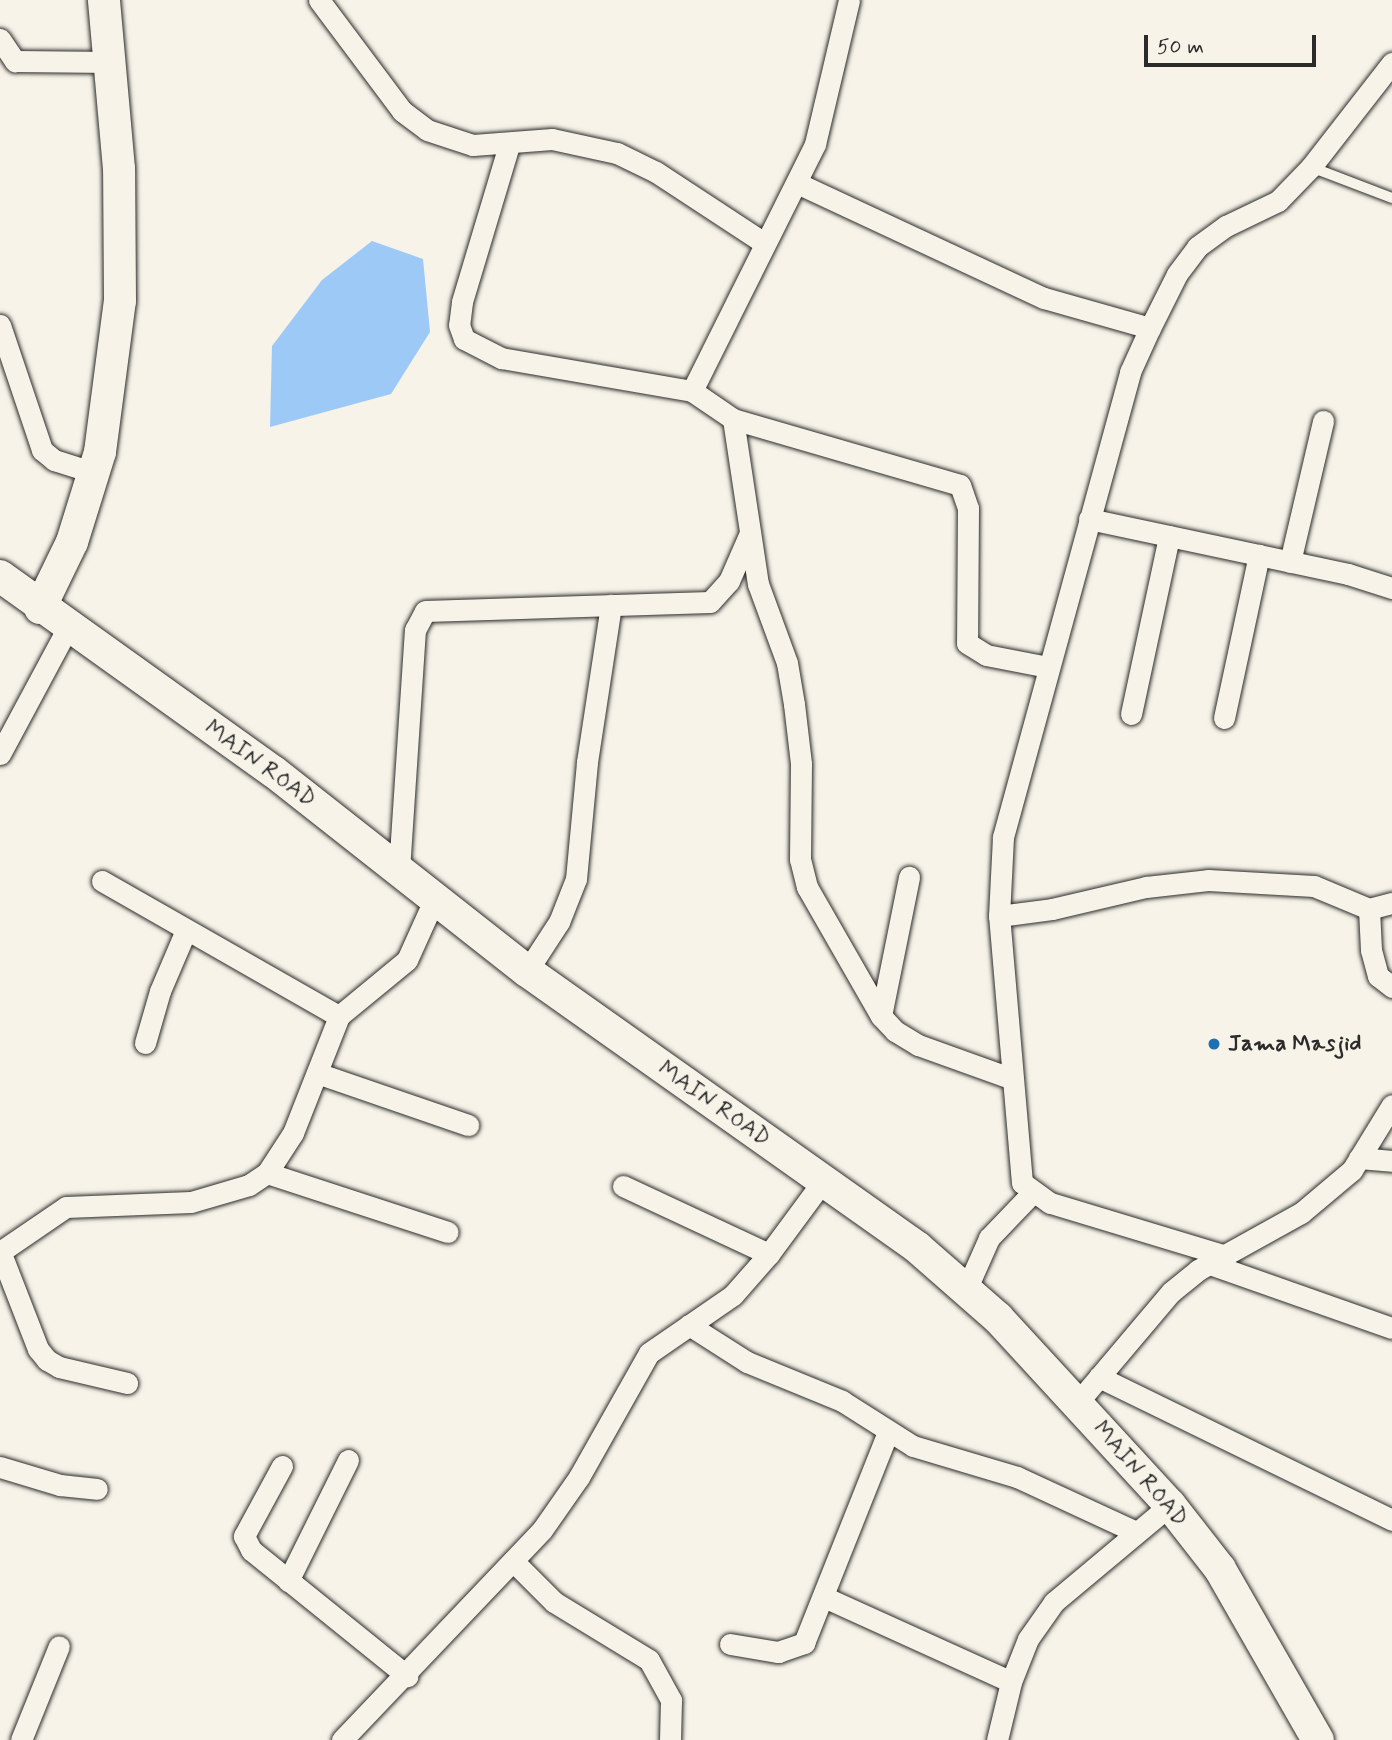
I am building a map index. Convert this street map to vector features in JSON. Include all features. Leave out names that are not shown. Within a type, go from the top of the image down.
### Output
[{"type":"main road","points":[[40,608],[72,542],[94,473],[120,301],[119,169],[112,62],[104,0]]},
{"type":"main road","name":"MAIN ROAD","points":[[0,576],[40,608],[274,772],[527,971],[918,1248],[966,1290],[1078,1402],[1170,1505],[1220,1569],[1318,1740]]},
{"type":"street","points":[[319,0],[402,111],[451,140],[509,145],[552,139],[617,153],[656,172],[764,243]]},
{"type":"street","points":[[692,391],[764,243],[799,184],[815,144],[849,0]]},
{"type":"street","points":[[0,39],[15,61],[112,62]]},
{"type":"street","points":[[1392,63],[1311,167],[1278,201],[1226,226],[1197,247],[1177,274],[1150,328],[1130,372],[1003,837],[999,916],[1016,1158],[1022,1183],[1032,1194],[1218,1260],[1392,1328]]},
{"type":"street","points":[[509,145],[462,302],[460,325],[464,339],[501,358],[692,391],[733,419],[960,485],[968,508],[967,643],[986,655],[1048,667]]},
{"type":"street","points":[[799,184],[1044,298],[1150,328]]},
{"type":"street","points":[[0,325],[12,350],[43,450],[54,460],[94,473]]},
{"type":"street","points":[[733,419],[758,584],[787,663],[794,704],[801,764],[800,859],[807,887],[881,1016],[918,1045],[1010,1078]]},
{"type":"street","points":[[1290,562],[1324,421]]},
{"type":"street","points":[[1089,519],[1290,562],[1392,588]]},
{"type":"street","points":[[399,870],[415,630],[425,611],[710,601],[729,581],[750,533]]},
{"type":"street","points":[[1131,714],[1169,536]]},
{"type":"street","points":[[1224,718],[1259,555]]},
{"type":"street","points":[[527,971],[559,922],[576,879],[587,762],[611,605]]},
{"type":"street","points":[[0,754],[68,627]]},
{"type":"street","points":[[881,1016],[909,877]]},
{"type":"street","points":[[999,916],[1052,909],[1146,887],[1208,880],[1314,886],[1369,909],[1392,902]]},
{"type":"street","points":[[102,881],[339,1016]]},
{"type":"street","points":[[127,1383],[59,1367],[47,1360],[38,1349],[0,1252],[66,1207],[191,1202],[249,1185],[267,1173],[293,1133],[339,1016],[407,960],[435,898]]},
{"type":"street","points":[[1369,909],[1371,950],[1378,975],[1392,987]]},
{"type":"street","points":[[145,1043],[160,991],[187,930]]},
{"type":"street","points":[[317,1073],[468,1125]]},
{"type":"street","points":[[1078,1402],[1171,1292],[1218,1260],[1301,1213],[1352,1170],[1392,1105]]},
{"type":"street","points":[[1359,1157],[1392,1161]]},
{"type":"street","points":[[267,1173],[448,1232]]},
{"type":"street","points":[[342,1740],[407,1676],[542,1530],[579,1476],[649,1353],[733,1295],[769,1254],[823,1181]]},
{"type":"street","points":[[623,1186],[769,1254]]},
{"type":"street","points":[[966,1290],[989,1238],[1032,1194]]},
{"type":"street","points":[[689,1325],[747,1362],[842,1401],[913,1446],[1017,1477],[1134,1531]]},
{"type":"street","points":[[1099,1377],[1213,1429],[1301,1479],[1392,1520]]},
{"type":"street","points":[[730,1644],[793,1649],[804,1643],[888,1432]]},
{"type":"street","points":[[288,1581],[348,1460]]},
{"type":"street","points":[[282,1466],[244,1536],[251,1550],[407,1676]]},
{"type":"street","points":[[0,1467],[60,1485],[97,1489]]},
{"type":"street","points":[[997,1740],[1011,1682],[1028,1639],[1054,1602],[1134,1531],[1170,1505]]},
{"type":"street","points":[[513,1561],[554,1602],[649,1660],[671,1700],[670,1740]]},
{"type":"street","points":[[824,1597],[1011,1682]]},
{"type":"street","points":[[22,1740],[59,1646]]},
{"type":"lane","points":[[1311,167],[1392,198]]},
{"type":"water","points":[[372,241],[423,259],[430,332],[391,394],[270,427],[272,346],[322,280]]},
{"type":"place","name":"Jama Masjid","points":[[1214,1044]]}]
